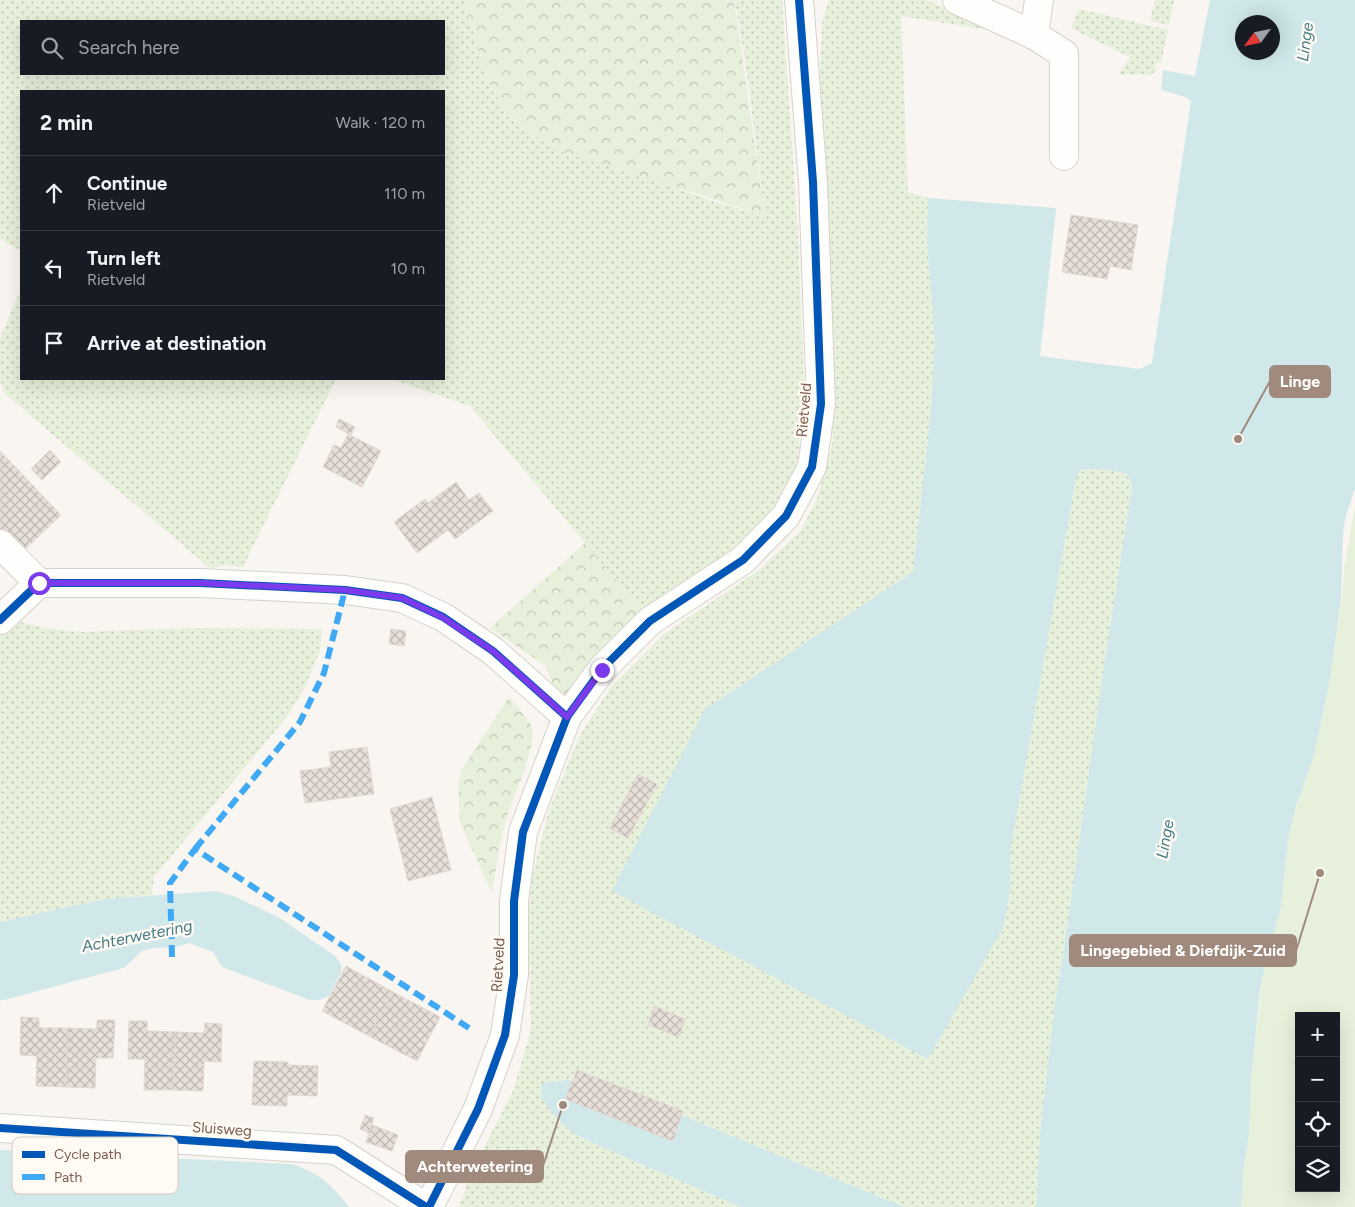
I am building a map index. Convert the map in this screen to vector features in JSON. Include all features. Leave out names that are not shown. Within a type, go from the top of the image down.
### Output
[{"type":"street","name":"Rietveld","points":[[427,1207],[478,1110],[505,1035],[514,975],[514,901],[523,832],[567,717],[602,670],[650,622],[743,560],[786,516],[812,467],[822,404],[813,182],[799,0]]},
{"type":"street","points":[[957,0],[1034,35],[1064,54],[1064,156]]},
{"type":"street","points":[[1034,35],[1039,0]]},
{"type":"street","points":[[0,544],[39,583]]},
{"type":"street","points":[[0,620],[39,583],[210,584],[345,590],[402,598],[442,617],[493,651],[567,717]]},
{"type":"street","name":"Sluisweg","points":[[0,1128],[137,1137]]},
{"type":"street","name":"Sluisweg","points":[[178,1140],[336,1150],[427,1207]]},
{"type":"green space","points":[[0,0],[464,0],[488,82],[510,116],[535,136],[558,151],[651,179],[712,201],[765,216],[747,74],[735,0],[782,0],[798,232],[804,388],[797,469],[773,509],[712,569],[642,611],[470,406],[394,380],[445,380],[445,90],[20,90],[20,250],[0,239]]},
{"type":"green space","points":[[464,0],[734,0],[765,216],[558,151],[535,136],[510,116],[488,81]]},
{"type":"green space","points":[[829,0],[927,0],[990,30],[901,16],[908,192],[928,198],[927,242],[935,343],[930,421],[913,572],[705,709],[928,1059],[1003,928],[1010,893],[1011,847],[1076,478],[1080,470],[1084,469],[1110,470],[1127,474],[1132,487],[1055,1003],[1040,1134],[1036,1207],[904,1207],[664,1108],[581,1081],[568,1080],[545,1083],[575,1134],[741,1207],[459,1207],[471,1173],[513,1091],[531,1030],[528,919],[532,877],[549,810],[580,735],[611,687],[664,634],[759,570],[801,530],[817,499],[833,441],[829,273],[822,154],[820,71],[822,23]]},
{"type":"green space","points":[[1155,0],[1174,0],[1169,25],[1150,21]]},
{"type":"green space","points":[[1079,9],[1168,30],[1161,63],[1156,63],[1154,69],[1157,70],[1150,75],[1119,74],[1130,57],[1071,28]]},
{"type":"green space","points":[[20,291],[20,380],[336,380],[243,567],[224,565],[211,569],[5,394],[0,383],[0,338]]},
{"type":"green space","points":[[1355,506],[1355,1207],[1241,1207],[1244,1163],[1249,1135],[1251,1081],[1261,991],[1266,962],[1281,907],[1288,839],[1314,756],[1331,674],[1342,599],[1344,569]]},
{"type":"green space","points":[[585,543],[642,611],[559,701],[546,666],[490,628]]},
{"type":"green space","points":[[0,616],[44,628],[80,632],[196,628],[322,629],[320,651],[305,687],[289,714],[154,877],[152,895],[105,899],[0,922]]},
{"type":"green space","points":[[509,697],[528,720],[532,729],[532,738],[528,760],[505,826],[492,893],[460,823],[458,783],[464,766]]},
{"type":"water","points":[[1210,0],[1355,0],[1355,489],[1346,515],[1343,533],[1341,599],[1331,674],[1314,756],[1296,807],[1288,839],[1281,907],[1260,991],[1251,1081],[1249,1135],[1244,1163],[1241,1207],[1036,1207],[1040,1134],[1055,1003],[1132,487],[1127,474],[1110,470],[1084,469],[1080,470],[1076,478],[1011,847],[1010,893],[1003,928],[928,1059],[612,891],[705,709],[913,572],[930,421],[935,343],[927,242],[928,198],[1056,208],[1040,356],[1139,369],[1152,363],[1191,101],[1186,97],[1161,90],[1163,70],[1195,76]]},
{"type":"water","points":[[216,891],[236,897],[278,917],[335,956],[341,964],[341,972],[329,996],[320,1000],[310,1000],[222,967],[213,952],[189,943],[176,947],[154,948],[142,951],[124,968],[0,1001],[0,922],[105,899]]},
{"type":"water","points":[[568,1080],[581,1081],[664,1108],[904,1207],[741,1207],[575,1134],[565,1126],[542,1099],[541,1086],[544,1083]]},
{"type":"water","points":[[0,1150],[12,1151],[12,1194],[178,1194],[178,1159],[291,1164],[301,1167],[324,1180],[349,1207],[0,1207]]},
{"type":"building","points":[[1071,215],[1138,225],[1131,270],[1110,266],[1107,279],[1062,272]]},
{"type":"building","points":[[339,419],[355,427],[351,435],[336,427]]},
{"type":"building","points":[[348,434],[381,451],[362,487],[323,467],[334,445],[341,448]]},
{"type":"building","points":[[50,450],[61,462],[42,480],[31,469]]},
{"type":"building","points":[[0,451],[61,515],[20,554],[0,533]]},
{"type":"building","points":[[456,482],[469,500],[479,493],[493,511],[455,539],[448,530],[417,553],[394,522],[425,499],[428,503]]},
{"type":"building","points":[[391,629],[406,631],[404,646],[389,644]]},
{"type":"building","points":[[367,747],[374,794],[305,803],[300,771],[331,767],[329,752]]},
{"type":"building","points":[[638,774],[657,784],[628,838],[610,828]]},
{"type":"building","points":[[432,797],[451,870],[408,881],[390,809]]},
{"type":"building","points":[[346,966],[393,992],[369,1036],[322,1011]]},
{"type":"building","points":[[393,992],[440,1017],[417,1061],[369,1036]]},
{"type":"building","points":[[654,1006],[685,1019],[679,1037],[648,1025]]},
{"type":"building","points":[[21,1017],[39,1018],[39,1028],[67,1028],[66,1087],[36,1086],[37,1056],[20,1055]]},
{"type":"building","points":[[97,1020],[115,1020],[113,1058],[96,1058],[95,1088],[66,1087],[67,1028],[97,1029]]},
{"type":"building","points":[[129,1021],[147,1021],[147,1031],[175,1032],[173,1090],[144,1090],[145,1059],[128,1059]]},
{"type":"building","points":[[205,1023],[222,1024],[221,1062],[204,1061],[203,1091],[173,1090],[175,1032],[204,1033]]},
{"type":"building","points":[[254,1061],[288,1062],[288,1065],[318,1066],[317,1096],[287,1095],[287,1106],[252,1105]]},
{"type":"building","points":[[577,1070],[683,1111],[673,1141],[565,1099]]},
{"type":"building","points":[[365,1115],[374,1118],[369,1133],[360,1129]]},
{"type":"building","points":[[372,1125],[398,1135],[392,1151],[366,1142]]},
{"type":"marked path","points":[[195,849],[300,722],[324,673],[345,590]]},
{"type":"marked path","points":[[172,957],[170,883],[195,849],[469,1028]]},
{"type":"cycle path","points":[[429,1207],[478,1109],[505,1035],[514,975],[514,901],[523,832],[567,717],[602,669],[650,621],[743,560],[786,516],[812,467],[821,404],[813,182],[799,0]]},
{"type":"cycle path","points":[[0,620],[39,583],[200,583],[345,590],[402,598],[443,617],[493,651],[567,717]]},
{"type":"cycle path","points":[[0,1128],[137,1137]]},
{"type":"cycle path","points":[[178,1140],[336,1150],[426,1207]]},
{"type":"place","name":"Linge","points":[[1238,439]]},
{"type":"place","name":"Lingegebied & Diefdijk-Zuid","points":[[1320,873]]},
{"type":"place","name":"Achterwetering","points":[[563,1105]]},
{"type":"route","points":[[39,583],[200,583],[345,590],[402,598],[442,617],[493,651],[567,717],[602,670]]}]
